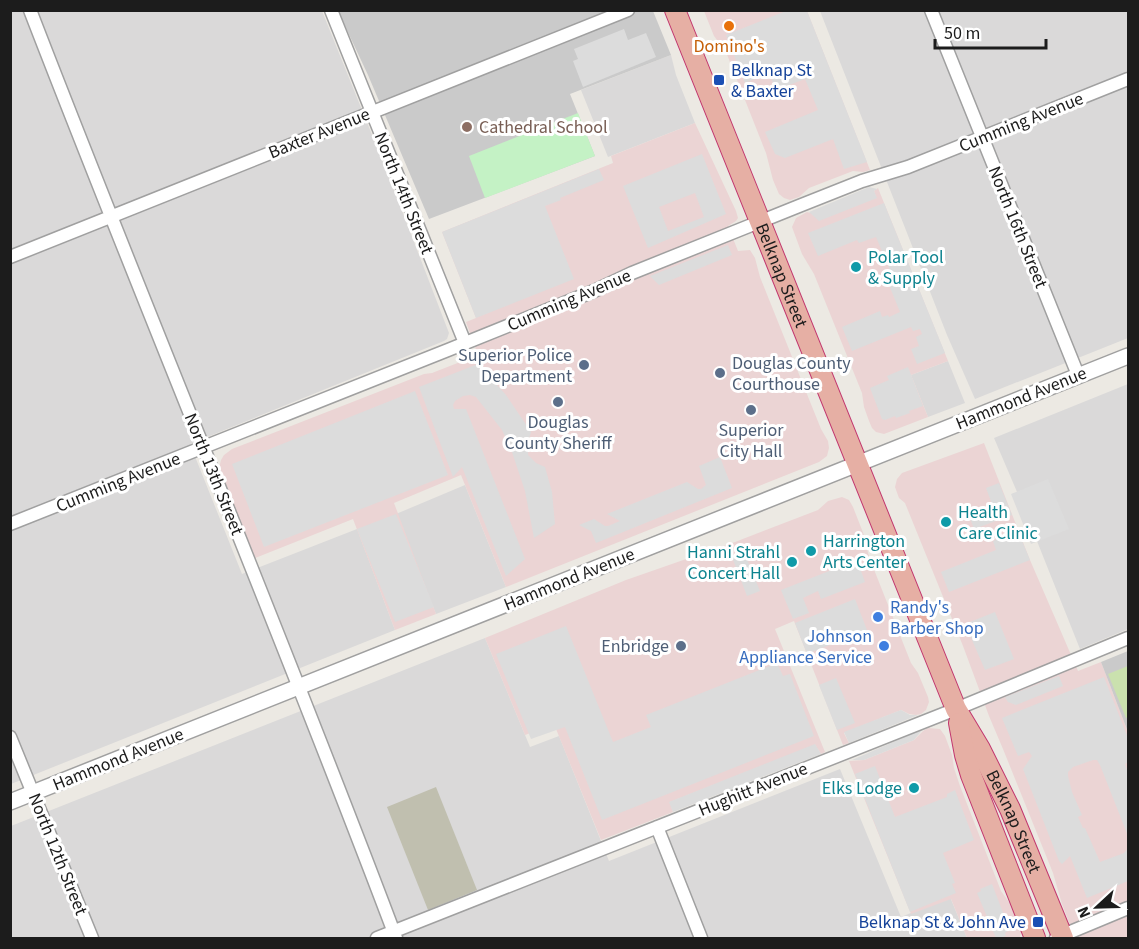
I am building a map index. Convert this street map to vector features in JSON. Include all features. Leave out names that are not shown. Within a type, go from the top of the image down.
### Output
[{"type":"highway","name":"Belknap Street","points":[[675,11],[956,709],[980,749],[1008,804],[1060,938]]},
{"type":"highway","name":"Belknap Street","points":[[956,709],[964,755],[1035,939]]},
{"type":"street","name":"North 13th Street","points":[[30,10],[110,217],[350,814],[395,935]]},
{"type":"street","name":"North 14th Street","points":[[331,10],[465,343]]},
{"type":"street","name":"Baxter Avenue","points":[[10,257],[628,10]]},
{"type":"street","name":"North 16th Street","points":[[932,10],[1078,375]]},
{"type":"street","name":"Cumming Avenue","points":[[10,524],[594,291],[632,273],[760,221],[861,181],[898,170],[1128,79]]},
{"type":"street","name":"Hammond Avenue","points":[[10,802],[1128,356]]},
{"type":"street","name":"Hughitt Avenue","points":[[377,939],[395,935],[1128,638]]},
{"type":"street","name":"North 12th Street","points":[[10,737],[92,939]]},
{"type":"street","points":[[657,827],[701,939]]},
{"type":"street","points":[[1060,938],[1128,908]]},
{"type":"shaded area","points":[[11,11],[322,11],[449,333],[444,341],[190,444],[242,574],[357,529],[395,630],[11,784]]},
{"type":"shaded area","points":[[338,11],[653,11],[671,55],[570,94],[595,156],[429,219],[368,75]]},
{"type":"shaded area","points":[[704,11],[807,11],[870,170],[853,171],[809,188],[799,197],[790,200],[779,194],[766,153],[726,52],[714,36]]},
{"type":"shaded area","points":[[786,11],[807,11],[867,162],[844,169],[833,139],[785,158],[775,154],[765,132],[818,110],[805,79],[776,90],[769,73],[745,83],[726,35]]},
{"type":"shaded area","points":[[820,11],[1128,11],[1128,338],[975,399],[947,335]]},
{"type":"shaded area","points":[[624,29],[628,40],[646,33],[656,57],[583,87],[573,61],[578,59],[574,49]]},
{"type":"shaded area","points":[[671,55],[676,75],[695,123],[608,157],[581,90]]},
{"type":"shaded area","points":[[695,123],[736,211],[738,218],[728,226],[738,251],[750,250],[755,258],[760,277],[821,429],[828,441],[827,456],[819,462],[506,587],[461,475],[394,503],[436,614],[395,630],[353,519],[253,559],[220,475],[219,468],[224,455],[232,449],[478,355],[466,322],[476,318],[442,232],[613,163],[611,156]]},
{"type":"shaded area","points":[[702,154],[726,214],[648,248],[623,186]],"holes":[[[695,193],[704,217],[668,231],[659,207]]]},
{"type":"shaded area","points":[[599,169],[604,180],[545,206],[574,279],[476,318],[442,232]]},
{"type":"shaded area","points":[[869,187],[877,189],[874,191],[877,198],[819,221],[809,212]]},
{"type":"shaded area","points":[[878,188],[948,361],[911,375],[928,417],[884,434],[872,428],[864,407],[862,393],[814,274],[802,254],[792,227],[796,218],[807,212],[876,198],[874,191]]},
{"type":"shaded area","points":[[884,203],[945,353],[917,364],[911,349],[919,346],[916,337],[922,334],[920,329],[913,331],[911,327],[852,351],[842,327],[880,311],[882,317],[888,315],[889,317],[900,312],[887,280],[893,277],[876,237],[859,243],[857,240],[818,256],[808,233]]},
{"type":"shaded area","points":[[728,245],[732,255],[659,285],[650,276]]},
{"type":"shaded area","points":[[948,361],[965,403],[928,417],[911,375]]},
{"type":"shaded area","points":[[478,364],[506,395],[531,432],[528,455],[536,463],[545,467],[552,492],[555,524],[534,538],[525,491],[502,430],[476,397],[463,396],[455,401],[454,409],[466,409],[525,559],[506,576],[462,467],[453,477],[419,387]]},
{"type":"shaded area","points":[[908,367],[923,406],[896,418],[895,416],[882,419],[870,388],[889,380],[887,376]]},
{"type":"shaded area","points":[[1128,384],[1128,629],[1080,649],[994,438]]},
{"type":"shaded area","points":[[415,391],[448,475],[264,547],[232,464]]},
{"type":"shaded area","points":[[984,443],[1030,560],[1078,671],[1101,662],[1128,732],[1128,938],[1075,938],[1053,873],[963,646],[905,503],[899,498],[895,487],[902,473]]},
{"type":"shaded area","points":[[720,457],[732,488],[596,543],[591,531],[579,525],[594,519],[608,526],[620,521],[607,514],[687,482],[701,489],[706,485],[699,466]]},
{"type":"shaded area","points":[[1048,479],[1069,529],[1031,544],[1011,494]]},
{"type":"shaded area","points":[[999,483],[1012,515],[974,529],[968,513],[992,504],[986,488]]},
{"type":"shaded area","points":[[465,485],[506,587],[436,614],[396,514]]},
{"type":"shaded area","points":[[842,497],[849,500],[853,507],[873,567],[911,663],[928,697],[926,710],[916,715],[901,710],[844,733],[849,743],[843,745],[794,621],[775,629],[825,752],[821,754],[815,745],[670,802],[673,812],[601,840],[554,724],[525,735],[485,638],[626,580],[818,510],[828,501]]},
{"type":"shaded area","points":[[396,514],[434,607],[395,622],[357,529]]},
{"type":"shaded area","points":[[1018,531],[1030,560],[949,592],[941,572],[996,550],[993,541]]},
{"type":"shaded area","points":[[744,552],[760,591],[747,596],[732,557]]},
{"type":"shaded area","points":[[857,560],[865,582],[821,599],[818,591],[803,598],[809,613],[793,619],[781,590]]},
{"type":"shaded area","points":[[855,599],[867,630],[807,654],[795,623]]},
{"type":"shaded area","points":[[995,612],[1014,659],[985,670],[965,624]]},
{"type":"shaded area","points":[[566,626],[613,742],[651,727],[646,715],[777,663],[783,676],[790,674],[814,736],[602,820],[565,727],[531,739],[496,654]]},
{"type":"shaded area","points":[[485,638],[530,747],[559,736],[609,861],[840,769],[901,917],[950,897],[967,938],[11,938],[11,826]]},
{"type":"shaded area","points":[[1128,651],[1128,732],[1101,662]]},
{"type":"shaded area","points":[[1059,676],[1063,686],[1016,705],[1008,702],[1005,697]]},
{"type":"shaded area","points":[[1104,677],[1128,738],[1128,762],[1125,764],[1128,772],[1128,836],[1097,760],[1073,767],[1068,772],[1068,776],[1082,815],[1078,817],[1100,862],[1124,853],[1128,848],[1128,881],[1087,898],[1070,856],[1062,864],[1059,861],[1023,769],[1032,756],[1029,752],[1018,756],[1002,718]]},
{"type":"shaded area","points":[[836,678],[855,723],[837,730],[819,685]]},
{"type":"shaded area","points":[[901,710],[910,715],[918,715],[849,743],[844,732]]},
{"type":"shaded area","points":[[928,728],[940,729],[945,736],[960,786],[1001,891],[1016,912],[1020,922],[1020,938],[967,938],[951,899],[911,914],[849,761],[864,760],[914,740]]},
{"type":"shaded area","points":[[923,729],[914,740],[864,760],[852,760]]},
{"type":"shaded area","points":[[815,744],[821,754],[673,812],[669,802]]},
{"type":"shaded area","points":[[875,766],[895,817],[947,797],[947,794],[955,790],[974,840],[943,853],[955,883],[952,884],[956,893],[910,912],[855,774]]},
{"type":"shaded area","points":[[436,787],[477,890],[428,910],[387,807]]},
{"type":"shaded area","points":[[992,884],[1009,928],[1005,933],[1006,936],[999,938],[996,938],[977,893],[981,891],[980,889]]},
{"type":"green space","points":[[578,113],[595,156],[485,198],[469,156]]},
{"type":"green space","points":[[1128,666],[1128,717],[1126,718],[1108,674]]},
{"type":"place","name":"Domino's","points":[[729,26]]},
{"type":"place","name":"Belknap St & Baxter","points":[[719,80]]},
{"type":"place","name":"Cathedral School","points":[[467,127]]},
{"type":"place","name":"Polar Tool & Supply","points":[[856,267]]},
{"type":"place","name":"Superior Police Department","points":[[584,365]]},
{"type":"place","name":"Douglas County Courthouse","points":[[720,373]]},
{"type":"place","name":"Douglas County Sheriff","points":[[558,402]]},
{"type":"place","name":"Superior City Hall","points":[[751,410]]},
{"type":"place","name":"Health Care Clinic","points":[[946,522]]},
{"type":"place","name":"Harrington Arts Center","points":[[811,551]]},
{"type":"place","name":"Hanni Strahl Concert Hall","points":[[792,562]]},
{"type":"place","name":"Randy's Barber Shop","points":[[878,617]]},
{"type":"place","name":"Enbridge","points":[[681,646]]},
{"type":"place","name":"Johnson Appliance Service","points":[[884,646]]},
{"type":"place","name":"Elks Lodge","points":[[914,788]]},
{"type":"place","name":"Belknap St & John Ave","points":[[1038,922]]}]
